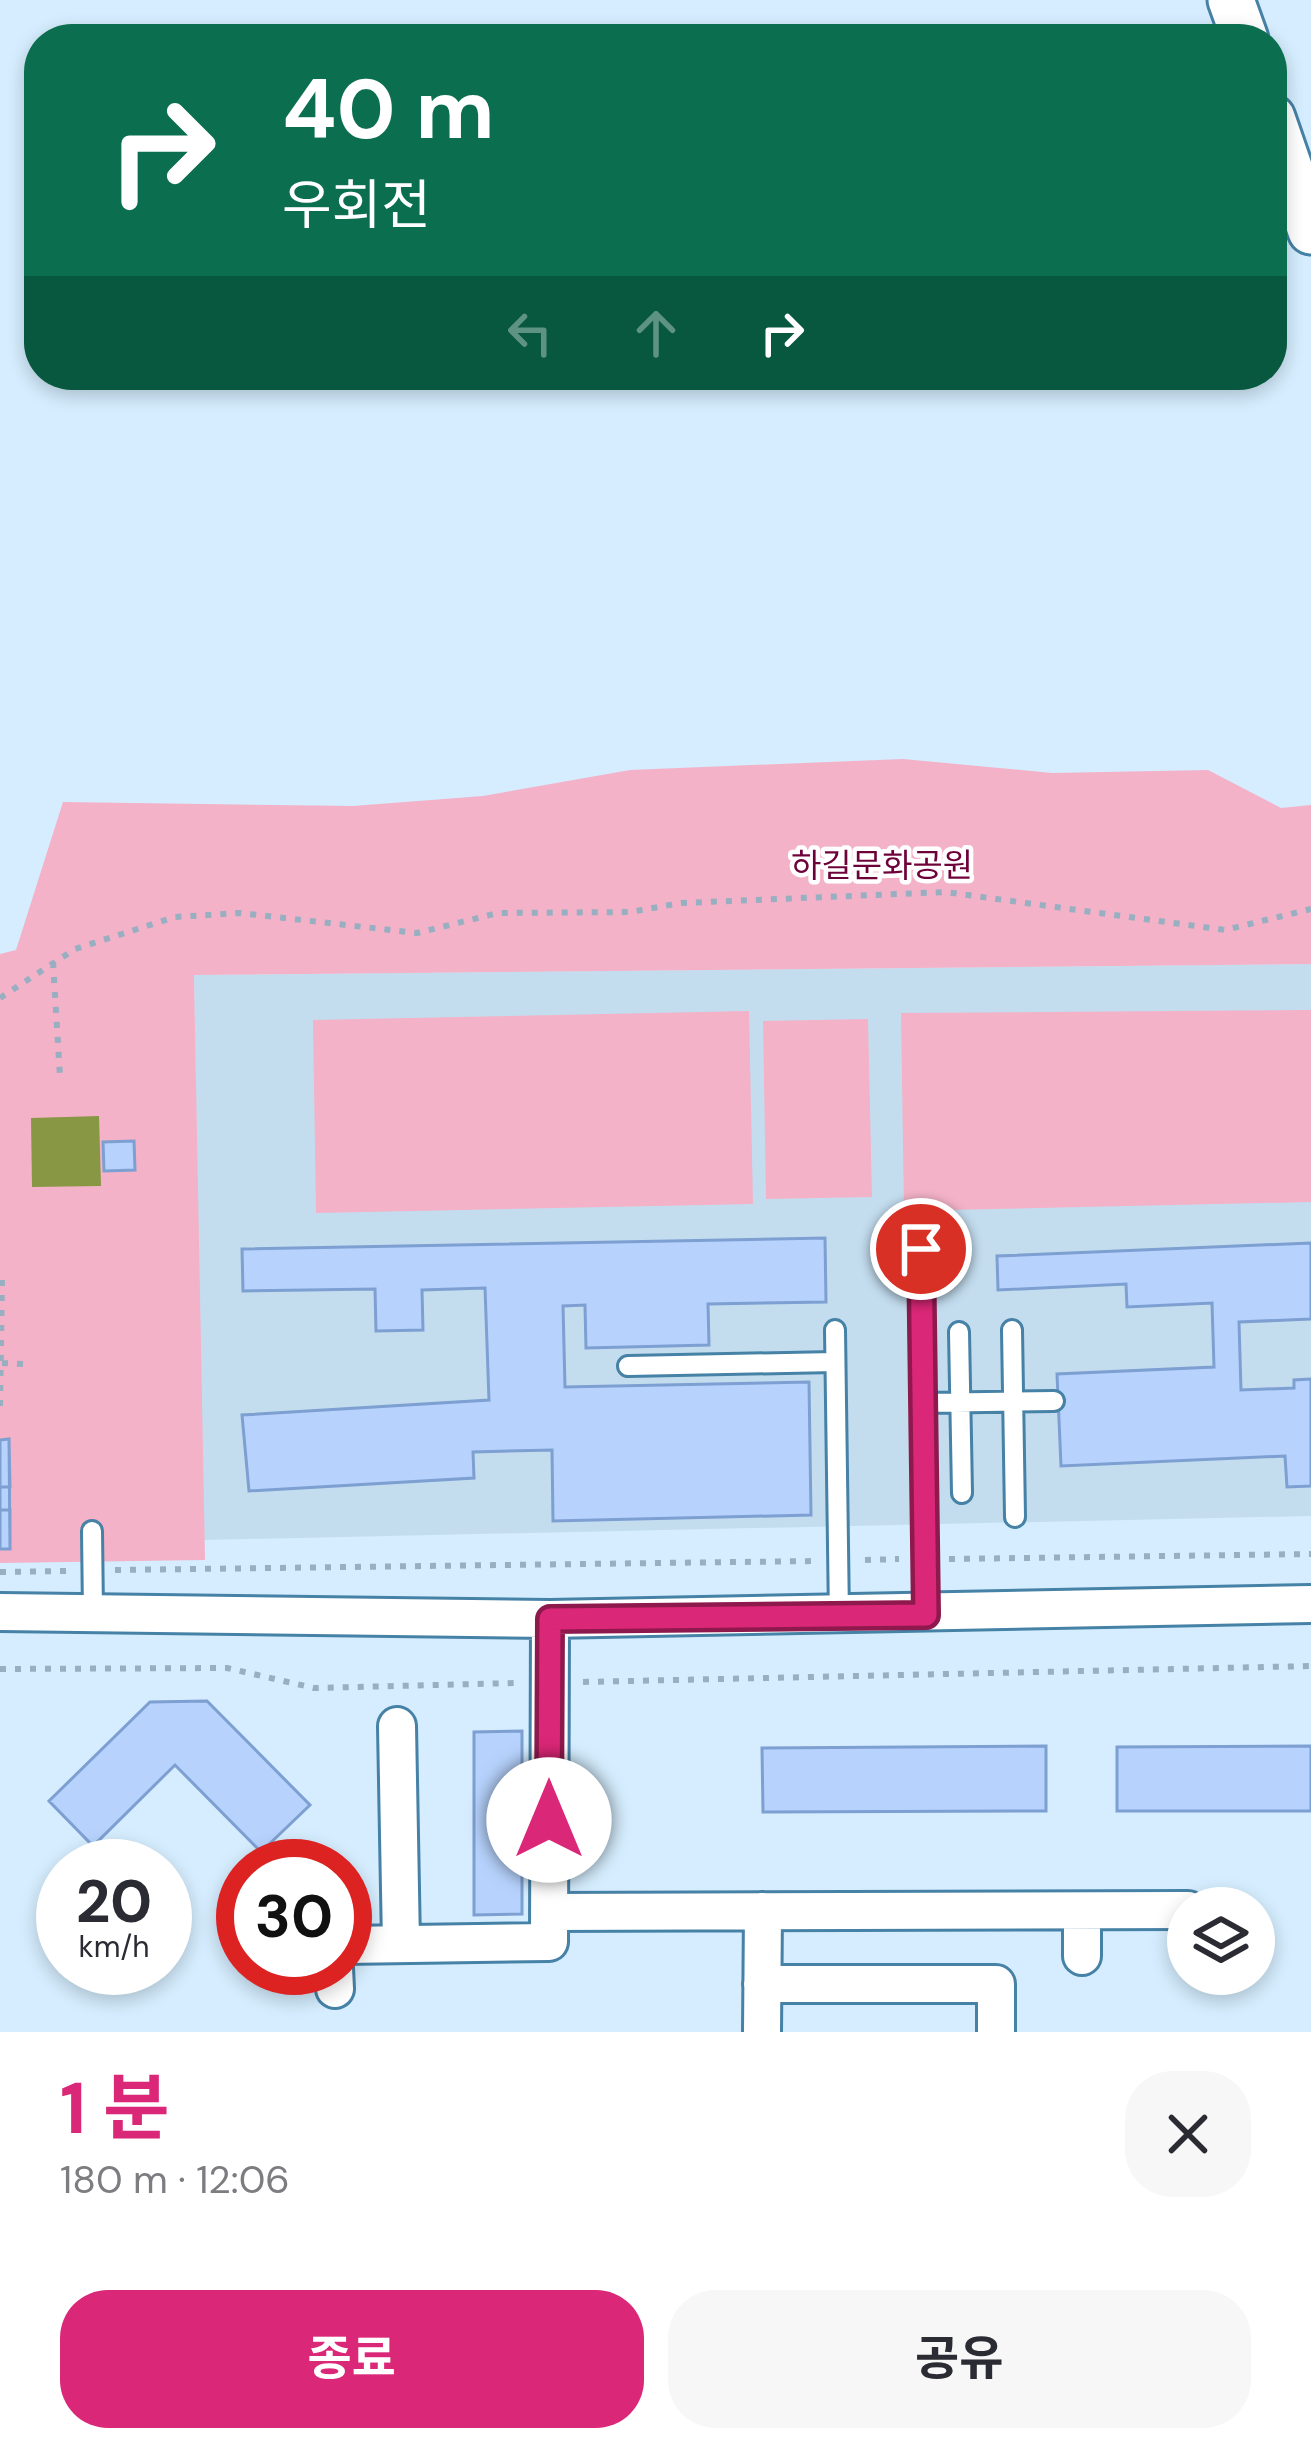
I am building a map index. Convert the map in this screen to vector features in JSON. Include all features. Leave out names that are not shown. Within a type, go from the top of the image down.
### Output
[{"type":"street","points":[[1287,161],[1311,231]]},
{"type":"street","points":[[0,1612],[550,1619],[839,1617],[1311,1604]]},
{"type":"street","points":[[372,1945],[549,1942],[550,1619]]},
{"type":"street","points":[[398,1726],[401,1944]]},
{"type":"street","points":[[1082,1910],[1082,1956]]},
{"type":"street","points":[[549,1912],[1167,1910]]},
{"type":"street","points":[[762,2032],[763,1911]]},
{"type":"street","points":[[762,1984],[996,1984],[996,2032]]},
{"type":"lane","points":[[921,1210],[926,1615]]},
{"type":"lane","points":[[835,1330],[839,1617]]},
{"type":"lane","points":[[1012,1330],[1015,1516]]},
{"type":"lane","points":[[959,1332],[962,1493]]},
{"type":"lane","points":[[628,1366],[835,1362]]},
{"type":"lane","points":[[922,1403],[1054,1400]]},
{"type":"lane","points":[[92,1532],[93,1613]]},
{"type":"path","points":[[0,998],[53,962],[132,927],[175,916],[240,913],[417,933],[498,913],[630,912],[681,902],[946,892],[1225,930],[1311,909]]},
{"type":"path","points":[[53,962],[60,1076]]},
{"type":"path","points":[[0,1406],[2,1277]]},
{"type":"path","points":[[1,1363],[23,1364]]},
{"type":"path","points":[[0,1572],[1311,1554]]},
{"type":"path","points":[[0,1670],[227,1668],[314,1688],[1311,1666]]},
{"type":"shaded area","points":[[1311,964],[1311,1516],[203,1540],[194,975]]},
{"type":"shaded area","points":[[99,1116],[101,1186],[32,1187],[31,1118]]},
{"type":"green space","name":"하길문화공원","points":[[903,759],[1052,773],[1208,770],[1281,808],[1311,805],[1311,964],[194,975],[205,1560],[0,1563],[0,954],[16,950],[63,802],[353,806],[483,796],[630,770]]},
{"type":"green space","points":[[1311,1010],[1311,1202],[904,1211],[901,1013]]},
{"type":"green space","points":[[749,1011],[753,1204],[316,1213],[313,1020]]},
{"type":"green space","points":[[868,1019],[872,1197],[766,1199],[763,1021]]},
{"type":"building","points":[[134,1141],[135,1170],[104,1171],[103,1142]]},
{"type":"building","points":[[825,1238],[826,1302],[708,1304],[709,1345],[586,1348],[585,1305],[563,1306],[565,1387],[809,1382],[811,1515],[553,1521],[552,1450],[473,1452],[474,1478],[249,1491],[242,1415],[489,1400],[485,1288],[422,1290],[423,1330],[376,1331],[375,1289],[243,1291],[242,1249]]},
{"type":"building","points":[[1311,1243],[1311,1319],[1239,1322],[1241,1390],[1294,1388],[1294,1380],[1311,1379],[1311,1486],[1287,1487],[1285,1456],[1061,1466],[1057,1374],[1214,1367],[1212,1303],[1127,1307],[1126,1284],[998,1290],[997,1256]]},
{"type":"building","points":[[9,1439],[10,1549],[0,1549],[0,1440]]},
{"type":"building","points":[[9,1439],[10,1487],[0,1487],[0,1440]]},
{"type":"building","points":[[0,1510],[10,1510],[10,1549],[0,1549]]},
{"type":"building","points":[[207,1701],[310,1805],[275,1839],[248,1839],[175,1765],[100,1839],[86,1839],[49,1801],[150,1702]]},
{"type":"building","points":[[522,1731],[522,1914],[474,1915],[474,1732]]},
{"type":"building","points":[[1046,1746],[1046,1811],[763,1812],[762,1748]]},
{"type":"building","points":[[1311,1746],[1311,1811],[1117,1811],[1117,1747]]},
{"type":"route","points":[[549,1820],[550,1619],[926,1615],[921,1249]]}]
